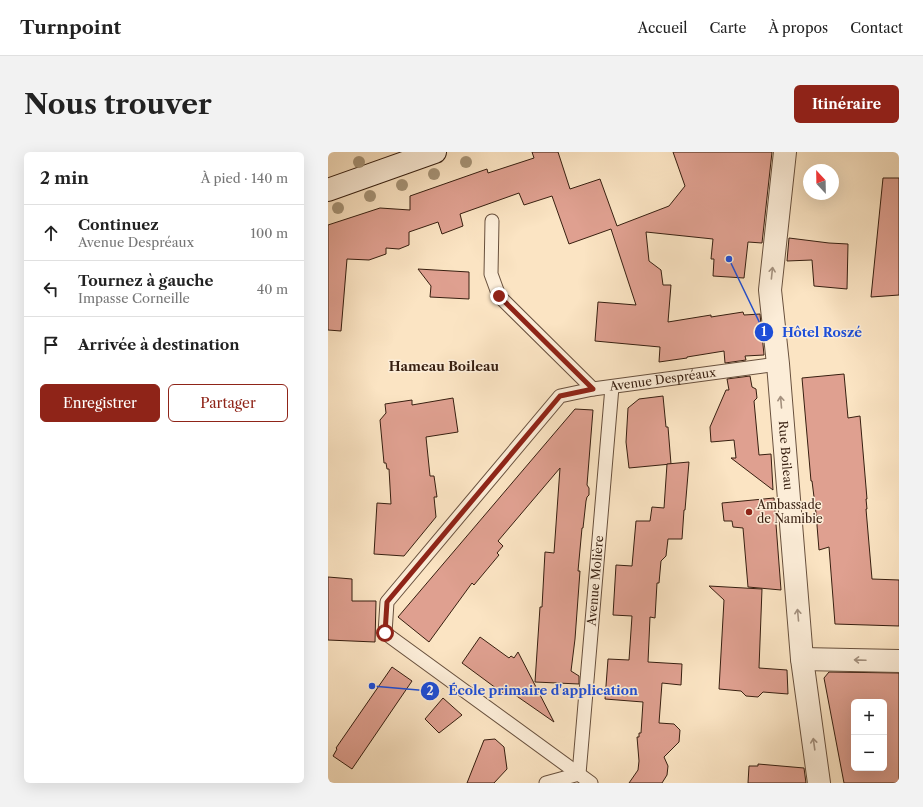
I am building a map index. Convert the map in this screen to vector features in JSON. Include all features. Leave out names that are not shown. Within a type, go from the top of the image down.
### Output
[{"type":"street","points":[[328,190],[435,152]]},
{"type":"street","name":"Rue Boileau","points":[[785,152],[770,290],[778,364],[802,659],[820,783]]},
{"type":"street","points":[[802,659],[899,661]]},
{"type":"lane","points":[[492,221],[491,274],[499,296],[593,389]]},
{"type":"lane","name":"Avenue Despréaux","points":[[579,774],[385,633],[387,602],[560,396],[593,389],[778,364]]},
{"type":"lane","name":"Avenue Molière","points":[[579,774],[612,387]]},
{"type":"lane","points":[[546,783],[579,774],[591,783]]},
{"type":"building","points":[[532,152],[558,152],[570,189],[600,179],[617,226],[669,206],[685,186],[673,152],[772,152],[762,243],[748,242],[744,278],[713,276],[714,259],[711,259],[713,239],[646,232],[649,261],[661,270],[663,285],[671,285],[668,322],[711,315],[711,317],[743,312],[744,315],[760,314],[764,355],[745,356],[746,360],[725,363],[724,351],[659,362],[660,347],[595,341],[598,302],[636,305],[611,229],[569,244],[552,196],[524,205],[519,193],[460,214],[463,226],[442,234],[438,222],[409,232],[409,245],[399,249],[386,248],[386,254],[369,260],[347,259],[341,331],[328,330],[328,225],[380,208],[410,210],[410,196],[487,169],[488,173],[534,158]]},
{"type":"building","points":[[883,178],[899,178],[899,295],[871,297]]},
{"type":"building","points":[[789,238],[848,244],[847,289],[814,286],[812,260],[787,261]]},
{"type":"building","points":[[418,269],[469,272],[469,299],[430,297],[431,286]]},
{"type":"building","points":[[844,374],[848,418],[860,416],[872,579],[899,580],[899,626],[835,624],[829,547],[819,550],[802,378]]},
{"type":"building","points":[[750,376],[752,387],[756,389],[757,398],[754,401],[759,455],[771,454],[773,490],[731,458],[736,458],[734,440],[711,442],[710,427],[726,390],[729,390],[727,379]]},
{"type":"building","points":[[663,396],[666,427],[668,427],[671,464],[629,468],[626,442],[628,408],[639,399]]},
{"type":"building","points":[[453,398],[458,432],[426,437],[430,476],[434,476],[437,497],[434,497],[436,517],[404,556],[374,554],[377,503],[391,504],[389,469],[387,469],[386,463],[384,463],[380,420],[386,413],[385,404],[412,400],[412,405]]},
{"type":"building","points":[[575,409],[593,410],[587,485],[589,488],[589,495],[586,501],[582,528],[578,571],[580,571],[575,639],[571,671],[579,676],[579,684],[535,682],[540,607],[542,607],[545,552],[554,553],[560,468],[498,541],[503,546],[497,553],[499,555],[474,585],[472,583],[429,642],[398,617]]},
{"type":"building","points":[[689,462],[682,539],[668,539],[666,556],[661,561],[659,583],[657,583],[655,618],[650,617],[648,662],[682,664],[681,685],[662,683],[659,723],[674,724],[680,730],[679,742],[664,757],[668,766],[667,775],[662,783],[629,783],[638,770],[639,761],[637,737],[639,737],[639,733],[641,733],[643,702],[605,699],[608,659],[629,660],[632,616],[613,615],[616,565],[632,566],[636,521],[650,521],[652,507],[664,508],[667,464]]},
{"type":"building","points":[[774,498],[781,590],[748,587],[743,528],[733,527],[732,521],[724,521],[722,503]]},
{"type":"building","points":[[328,577],[352,579],[352,601],[376,601],[375,642],[328,640]]},
{"type":"building","points":[[709,586],[762,589],[759,668],[787,670],[788,694],[763,692],[758,697],[746,696],[741,691],[719,689],[724,600]]},
{"type":"building","points":[[480,637],[509,658],[511,656],[514,658],[518,652],[554,722],[508,690],[504,694],[462,663]]},
{"type":"building","points":[[392,667],[412,681],[352,769],[333,756],[337,749],[336,748]]},
{"type":"building","points":[[829,672],[899,673],[899,783],[844,783],[824,678]]},
{"type":"building","points":[[443,698],[462,715],[439,733],[425,719]]},
{"type":"building","points":[[495,739],[504,747],[507,769],[494,783],[467,783],[484,740]]},
{"type":"building","points":[[758,764],[804,768],[806,783],[748,783],[749,766],[758,766]]},
{"type":"place","name":"Hôtel Roszé","points":[[729,259]]},
{"type":"place","name":"Ambassade de Namibie","points":[[749,512]]},
{"type":"place","name":"École primaire d'application","points":[[372,686]]},
{"type":"district","name":"Hameau Boileau","points":[[444,366]]},
{"type":"route","points":[[385,633],[387,602],[560,396],[593,389],[499,296]]}]
